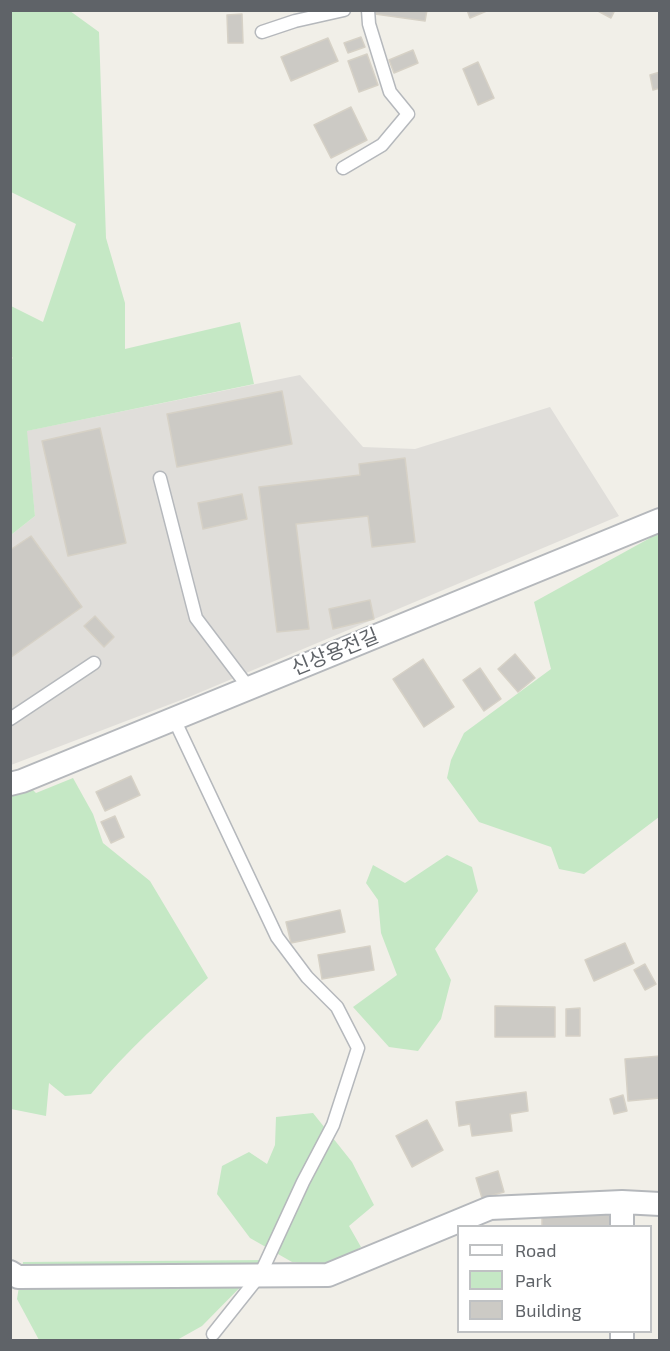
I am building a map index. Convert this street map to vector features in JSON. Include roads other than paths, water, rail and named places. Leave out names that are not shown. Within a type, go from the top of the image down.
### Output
[{"type":"street","name":"신상용전길","points":[[10,784],[660,520]]},
{"type":"street","points":[[622,1202],[622,1225]]},
{"type":"street","points":[[13,1276],[328,1275],[490,1208],[622,1202],[660,1204]]},
{"type":"lane","points":[[262,32],[295,21],[344,10]]},
{"type":"lane","points":[[343,168],[382,145],[408,114],[390,92],[369,24],[368,10]]},
{"type":"lane","points":[[160,478],[196,618],[249,688]]},
{"type":"lane","points":[[10,719],[94,663]]},
{"type":"lane","points":[[174,719],[277,937],[307,977],[337,1007],[358,1048],[333,1125],[260,1275],[213,1334]]}]
